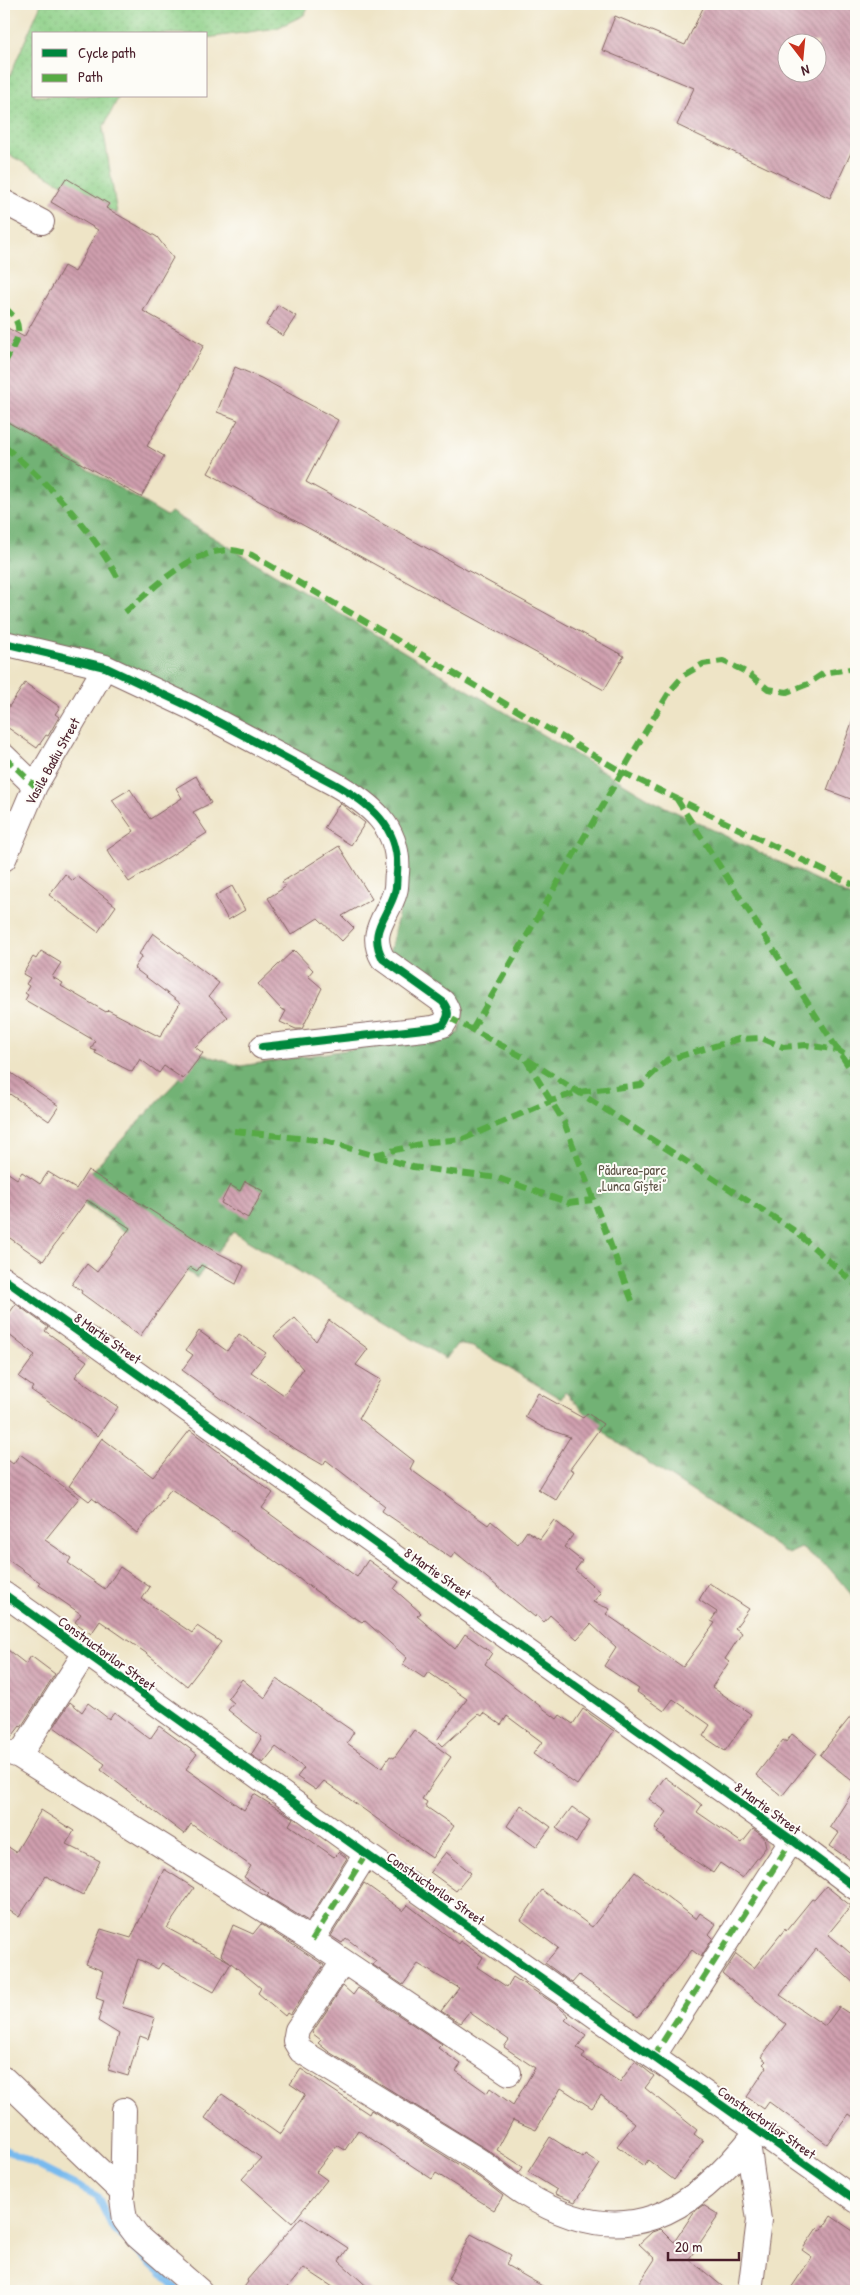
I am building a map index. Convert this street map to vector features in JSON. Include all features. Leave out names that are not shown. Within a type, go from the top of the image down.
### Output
[{"type":"street","points":[[4,202],[42,222]]},
{"type":"street","points":[[4,643],[105,667],[190,707],[355,795],[372,808],[391,833],[396,848],[395,892],[376,940],[378,950],[383,959],[442,1002],[448,1010],[448,1018],[443,1025],[433,1028],[262,1047]]},
{"type":"street","name":"Vasile Badiu Street","points":[[4,859],[35,786],[105,667]]},
{"type":"street","points":[[4,756],[35,786]]},
{"type":"street","name":"8 Martie Street","points":[[4,1279],[792,1840],[856,1888]]},
{"type":"street","name":"Constructorilor Street","points":[[4,1594],[653,2057],[753,2137],[856,2200]]},
{"type":"street","points":[[85,1653],[11,1754],[312,1940],[510,2073]]},
{"type":"street","points":[[653,2057],[792,1840]]},
{"type":"street","points":[[312,1940],[366,1854]]},
{"type":"street","name":"Constructorilor Street","points":[[343,1962],[297,2030],[295,2041],[301,2051],[482,2162],[525,2194],[553,2209],[584,2220],[623,2224],[657,2217],[680,2206],[704,2190],[731,2165],[753,2137]]},
{"type":"street","points":[[4,2078],[123,2193]]},
{"type":"street","points":[[124,2110],[123,2193],[125,2220],[138,2236],[200,2291]]},
{"type":"street","points":[[750,2291],[759,2220],[753,2137]]},
{"type":"green space","points":[[41,4],[310,4],[304,15],[277,28],[208,38],[208,32],[32,32],[32,98],[118,98],[103,128],[117,214],[4,152],[4,132],[9,123],[4,120],[4,89]]},
{"type":"green space","name":"Pădurea-parc „Lunca Gîștei”","points":[[4,420],[167,516],[171,512],[653,801],[856,899],[856,1600],[829,1568],[801,1548],[788,1554],[609,1437],[565,1392],[561,1399],[473,1347],[457,1344],[446,1359],[233,1232],[197,1278],[70,1195],[202,1054],[241,1066],[459,1033],[464,1009],[389,955],[403,894],[406,854],[401,818],[117,671],[4,634]]},
{"type":"building","points":[[705,4],[856,4],[856,142],[830,198],[677,125],[694,88],[602,50],[615,16],[685,45]]},
{"type":"building","points":[[66,178],[109,204],[106,208],[157,237],[173,258],[143,311],[204,345],[147,446],[164,456],[141,497],[4,420],[4,326],[24,337],[64,266],[75,272],[98,230],[51,202]]},
{"type":"building","points":[[278,305],[296,316],[283,336],[266,325]]},
{"type":"building","points":[[235,367],[261,378],[338,420],[306,482],[624,656],[604,690],[208,473],[238,420],[217,412]]},
{"type":"building","points":[[25,683],[60,707],[55,714],[59,717],[48,736],[46,735],[37,748],[4,725],[4,714]]},
{"type":"building","points":[[854,717],[856,717],[856,801],[827,790]]},
{"type":"building","points":[[196,776],[211,803],[193,812],[207,833],[129,882],[107,850],[134,831],[112,800],[130,789],[150,819],[182,798],[176,788]]},
{"type":"building","points":[[340,803],[365,823],[351,845],[324,828]]},
{"type":"building","points":[[339,846],[372,899],[342,916],[354,928],[342,941],[318,918],[291,935],[268,898],[285,887],[282,882]]},
{"type":"building","points":[[65,874],[73,881],[77,876],[116,906],[98,932],[49,895]]},
{"type":"building","points":[[232,886],[245,910],[228,920],[215,896]]},
{"type":"building","points":[[153,933],[219,983],[209,996],[228,1017],[195,1047],[203,1053],[183,1079],[164,1066],[159,1073],[140,1059],[132,1072],[95,1053],[96,1051],[91,1049],[95,1041],[25,1000],[28,995],[25,993],[29,986],[26,984],[30,978],[23,974],[33,957],[36,959],[41,951],[61,963],[52,977],[63,983],[61,986],[106,1012],[108,1010],[160,1037],[180,1003],[134,968],[142,956],[139,954]]},
{"type":"building","points":[[294,950],[313,970],[308,976],[322,988],[302,1029],[296,1029],[280,1022],[286,1011],[281,1009],[258,984]]},
{"type":"building","points":[[4,1068],[59,1106],[49,1121],[4,1090]]},
{"type":"building","points":[[4,1170],[17,1179],[22,1172],[40,1184],[48,1172],[76,1189],[88,1170],[214,1251],[244,1266],[236,1284],[201,1265],[197,1271],[190,1267],[140,1336],[81,1293],[82,1291],[72,1284],[87,1264],[97,1272],[130,1228],[87,1200],[43,1261],[4,1234]]},
{"type":"building","points":[[245,1181],[263,1191],[248,1218],[221,1203],[230,1185],[240,1191]]},
{"type":"building","points":[[16,1304],[48,1327],[45,1331],[87,1361],[75,1377],[118,1407],[98,1436],[31,1390],[33,1387],[19,1377],[35,1355],[4,1331],[4,1320]]},
{"type":"building","points":[[295,1318],[316,1341],[329,1320],[368,1349],[356,1365],[381,1380],[359,1418],[414,1461],[410,1469],[488,1525],[491,1521],[518,1544],[527,1531],[540,1539],[554,1520],[573,1535],[564,1547],[582,1561],[575,1570],[601,1593],[593,1602],[610,1609],[606,1614],[683,1667],[715,1623],[711,1621],[717,1612],[699,1600],[709,1583],[749,1609],[735,1628],[742,1633],[725,1659],[729,1662],[712,1687],[751,1714],[725,1751],[703,1736],[710,1725],[673,1699],[664,1711],[637,1692],[639,1689],[604,1666],[616,1647],[591,1624],[577,1639],[550,1615],[544,1622],[536,1615],[535,1617],[455,1552],[451,1558],[382,1511],[385,1506],[326,1460],[323,1465],[270,1434],[182,1370],[193,1355],[186,1350],[199,1331],[227,1351],[239,1334],[266,1353],[251,1372],[284,1395],[303,1369],[274,1336]]},
{"type":"building","points":[[538,1393],[583,1418],[587,1413],[603,1424],[570,1469],[574,1471],[556,1500],[538,1489],[570,1437],[542,1427],[525,1417]]},
{"type":"building","points":[[190,1430],[273,1493],[262,1508],[296,1533],[357,1577],[368,1560],[399,1582],[394,1589],[421,1613],[417,1616],[455,1649],[465,1634],[492,1653],[485,1664],[557,1719],[560,1715],[573,1724],[583,1709],[614,1731],[577,1785],[533,1754],[542,1742],[507,1716],[501,1725],[484,1713],[482,1716],[479,1714],[443,1746],[437,1740],[467,1699],[428,1672],[424,1678],[403,1664],[407,1658],[364,1620],[362,1622],[353,1618],[240,1536],[171,1489],[137,1533],[92,1498],[89,1501],[69,1486],[102,1438],[153,1477]]},
{"type":"building","points":[[20,1454],[79,1498],[45,1540],[71,1558],[68,1563],[105,1589],[120,1567],[150,1587],[142,1599],[192,1633],[197,1626],[221,1642],[187,1686],[146,1653],[100,1621],[91,1634],[75,1622],[81,1614],[39,1585],[41,1583],[4,1557],[4,1457],[13,1464]]},
{"type":"building","points":[[4,1647],[26,1664],[31,1656],[55,1674],[21,1727],[10,1739],[4,1738]]},
{"type":"building","points":[[242,1679],[265,1698],[277,1679],[354,1732],[347,1743],[382,1768],[390,1756],[394,1758],[414,1730],[451,1757],[422,1799],[427,1802],[425,1806],[454,1826],[432,1858],[324,1781],[316,1790],[297,1777],[304,1768],[276,1747],[263,1763],[251,1755],[262,1737],[228,1710],[234,1703],[228,1698]]},
{"type":"building","points":[[70,1702],[82,1712],[88,1703],[109,1719],[114,1712],[150,1739],[159,1726],[197,1754],[186,1769],[244,1810],[254,1794],[293,1818],[289,1825],[334,1857],[339,1852],[347,1858],[308,1921],[267,1896],[269,1894],[244,1877],[251,1866],[191,1824],[184,1834],[101,1770],[105,1764],[54,1727]]},
{"type":"building","points":[[856,1710],[856,1784],[820,1755]]},
{"type":"building","points":[[792,1734],[816,1753],[782,1796],[756,1775],[783,1740],[786,1742]]},
{"type":"building","points":[[665,1777],[702,1805],[697,1812],[742,1843],[753,1829],[764,1837],[766,1847],[742,1878],[720,1863],[713,1873],[664,1840],[666,1839],[657,1833],[659,1831],[655,1828],[667,1812],[649,1799]]},
{"type":"building","points":[[856,1787],[856,1864],[830,1846],[839,1833],[830,1827]]},
{"type":"building","points":[[521,1805],[551,1827],[536,1847],[507,1826]]},
{"type":"building","points":[[572,1807],[590,1820],[576,1843],[556,1828]]},
{"type":"building","points":[[41,1810],[74,1831],[66,1844],[100,1861],[83,1895],[46,1876],[19,1917],[4,1907],[4,1844],[16,1852]]},
{"type":"building","points":[[446,1852],[471,1873],[456,1891],[430,1872]]},
{"type":"building","points":[[164,1869],[194,1888],[167,1928],[230,1962],[221,1955],[233,1925],[253,1934],[261,1924],[324,1965],[290,2015],[287,2013],[285,2016],[258,1993],[261,1988],[231,1963],[214,1992],[162,1963],[158,1969],[138,1959],[122,2007],[155,2018],[148,2039],[140,2036],[128,2076],[108,2070],[119,2034],[98,2021],[104,2001],[96,1998],[103,1971],[86,1964],[101,1929],[131,1938]]},
{"type":"building","points":[[635,1872],[696,1919],[700,1913],[716,1924],[709,1934],[713,1938],[701,1957],[692,1950],[638,2017],[579,1975],[572,1983],[545,1963],[558,1948],[521,1920],[542,1890],[592,1927]]},
{"type":"building","points":[[364,1883],[403,1911],[408,1905],[458,1944],[460,1941],[483,1957],[477,1967],[507,1987],[513,1977],[555,2004],[569,2016],[565,2020],[586,2035],[577,2048],[585,2053],[582,2058],[620,2082],[635,2061],[654,2076],[645,2088],[697,2130],[694,2134],[703,2141],[674,2180],[648,2160],[644,2166],[617,2146],[635,2123],[601,2095],[592,2108],[561,2088],[536,2130],[513,2120],[497,2150],[523,2167],[519,2173],[489,2151],[329,2052],[318,2043],[321,2040],[312,2033],[343,1986],[353,1995],[358,1988],[442,2044],[438,2048],[461,2064],[456,2071],[487,2093],[490,2088],[513,2105],[535,2068],[504,2047],[509,2040],[469,2012],[460,2023],[441,2011],[459,1988],[418,1964],[403,1985],[373,1965],[376,1961],[346,1938],[342,1943],[331,1936]]},
{"type":"building","points":[[826,1886],[851,1906],[828,1934],[856,1958],[856,1985],[816,1949],[780,1995],[825,2026],[839,2007],[856,2018],[856,2119],[849,2114],[827,2144],[769,2102],[764,2109],[747,2097],[767,2067],[763,2064],[766,2061],[761,2057],[786,2024],[723,1974],[736,1954],[754,1968],[785,1929],[786,1931],[812,1899],[814,1900]]},
{"type":"building","points":[[301,2069],[369,2114],[371,2110],[480,2178],[503,2196],[494,2210],[436,2173],[432,2179],[358,2130],[345,2150],[337,2145],[316,2172],[327,2180],[292,2223],[242,2179],[261,2158],[205,2118],[222,2094],[280,2135],[305,2094],[290,2084]]},
{"type":"building","points":[[550,2137],[583,2158],[585,2154],[600,2164],[575,2202],[555,2194],[557,2190],[528,2172]]},
{"type":"building","points":[[703,2205],[719,2215],[689,2259],[728,2291],[634,2291],[655,2259],[639,2244],[652,2232],[661,2229],[674,2242],[694,2212]]},
{"type":"building","points":[[831,2216],[856,2233],[856,2280],[848,2291],[789,2291],[812,2257],[802,2250],[817,2228],[821,2231]]},
{"type":"building","points":[[301,2217],[348,2248],[339,2261],[372,2291],[339,2291],[304,2268],[285,2291],[241,2291],[248,2282],[247,2280]]},
{"type":"building","points":[[471,2234],[511,2255],[506,2265],[551,2291],[457,2291],[460,2286],[448,2279]]},
{"type":"waterway","points":[[4,2149],[97,2196],[113,2229],[179,2291]]},
{"type":"marked path","points":[[4,307],[12,314],[18,328],[16,341],[4,364]]},
{"type":"marked path","points":[[4,446],[53,491],[68,508],[96,542],[119,580]]},
{"type":"marked path","points":[[125,612],[186,563],[215,552],[230,550],[252,555],[622,772],[856,886]]},
{"type":"marked path","points":[[472,1030],[651,722],[670,691],[684,675],[703,664],[723,661],[746,672],[768,689],[787,692],[808,684],[824,673],[856,668]]},
{"type":"marked path","points":[[4,756],[35,786]]},
{"type":"marked path","points":[[676,798],[856,1078]]},
{"type":"marked path","points":[[448,1017],[525,1058],[795,1231],[856,1285]]},
{"type":"marked path","points":[[374,1155],[429,1142],[463,1139],[551,1101],[578,1092],[641,1085],[667,1060],[739,1039],[761,1038],[783,1047],[806,1045],[838,1050],[856,1063]]},
{"type":"marked path","points":[[526,1060],[564,1122],[634,1306]]},
{"type":"marked path","points":[[234,1131],[325,1141],[413,1167],[498,1178],[569,1203],[592,1200]]},
{"type":"marked path","points":[[653,2057],[792,1840]]},
{"type":"marked path","points":[[312,1940],[366,1854]]},
{"type":"cycle path","points":[[4,643],[105,667],[190,707],[333,783],[359,799],[380,818],[388,830],[394,842],[397,857],[397,873],[395,892],[378,932],[379,949],[383,959],[443,1002],[448,1013],[445,1022],[443,1025],[433,1028],[262,1047]]},
{"type":"cycle path","points":[[4,1279],[792,1840],[856,1888]]},
{"type":"cycle path","points":[[4,1594],[366,1854],[856,2200]]}]
